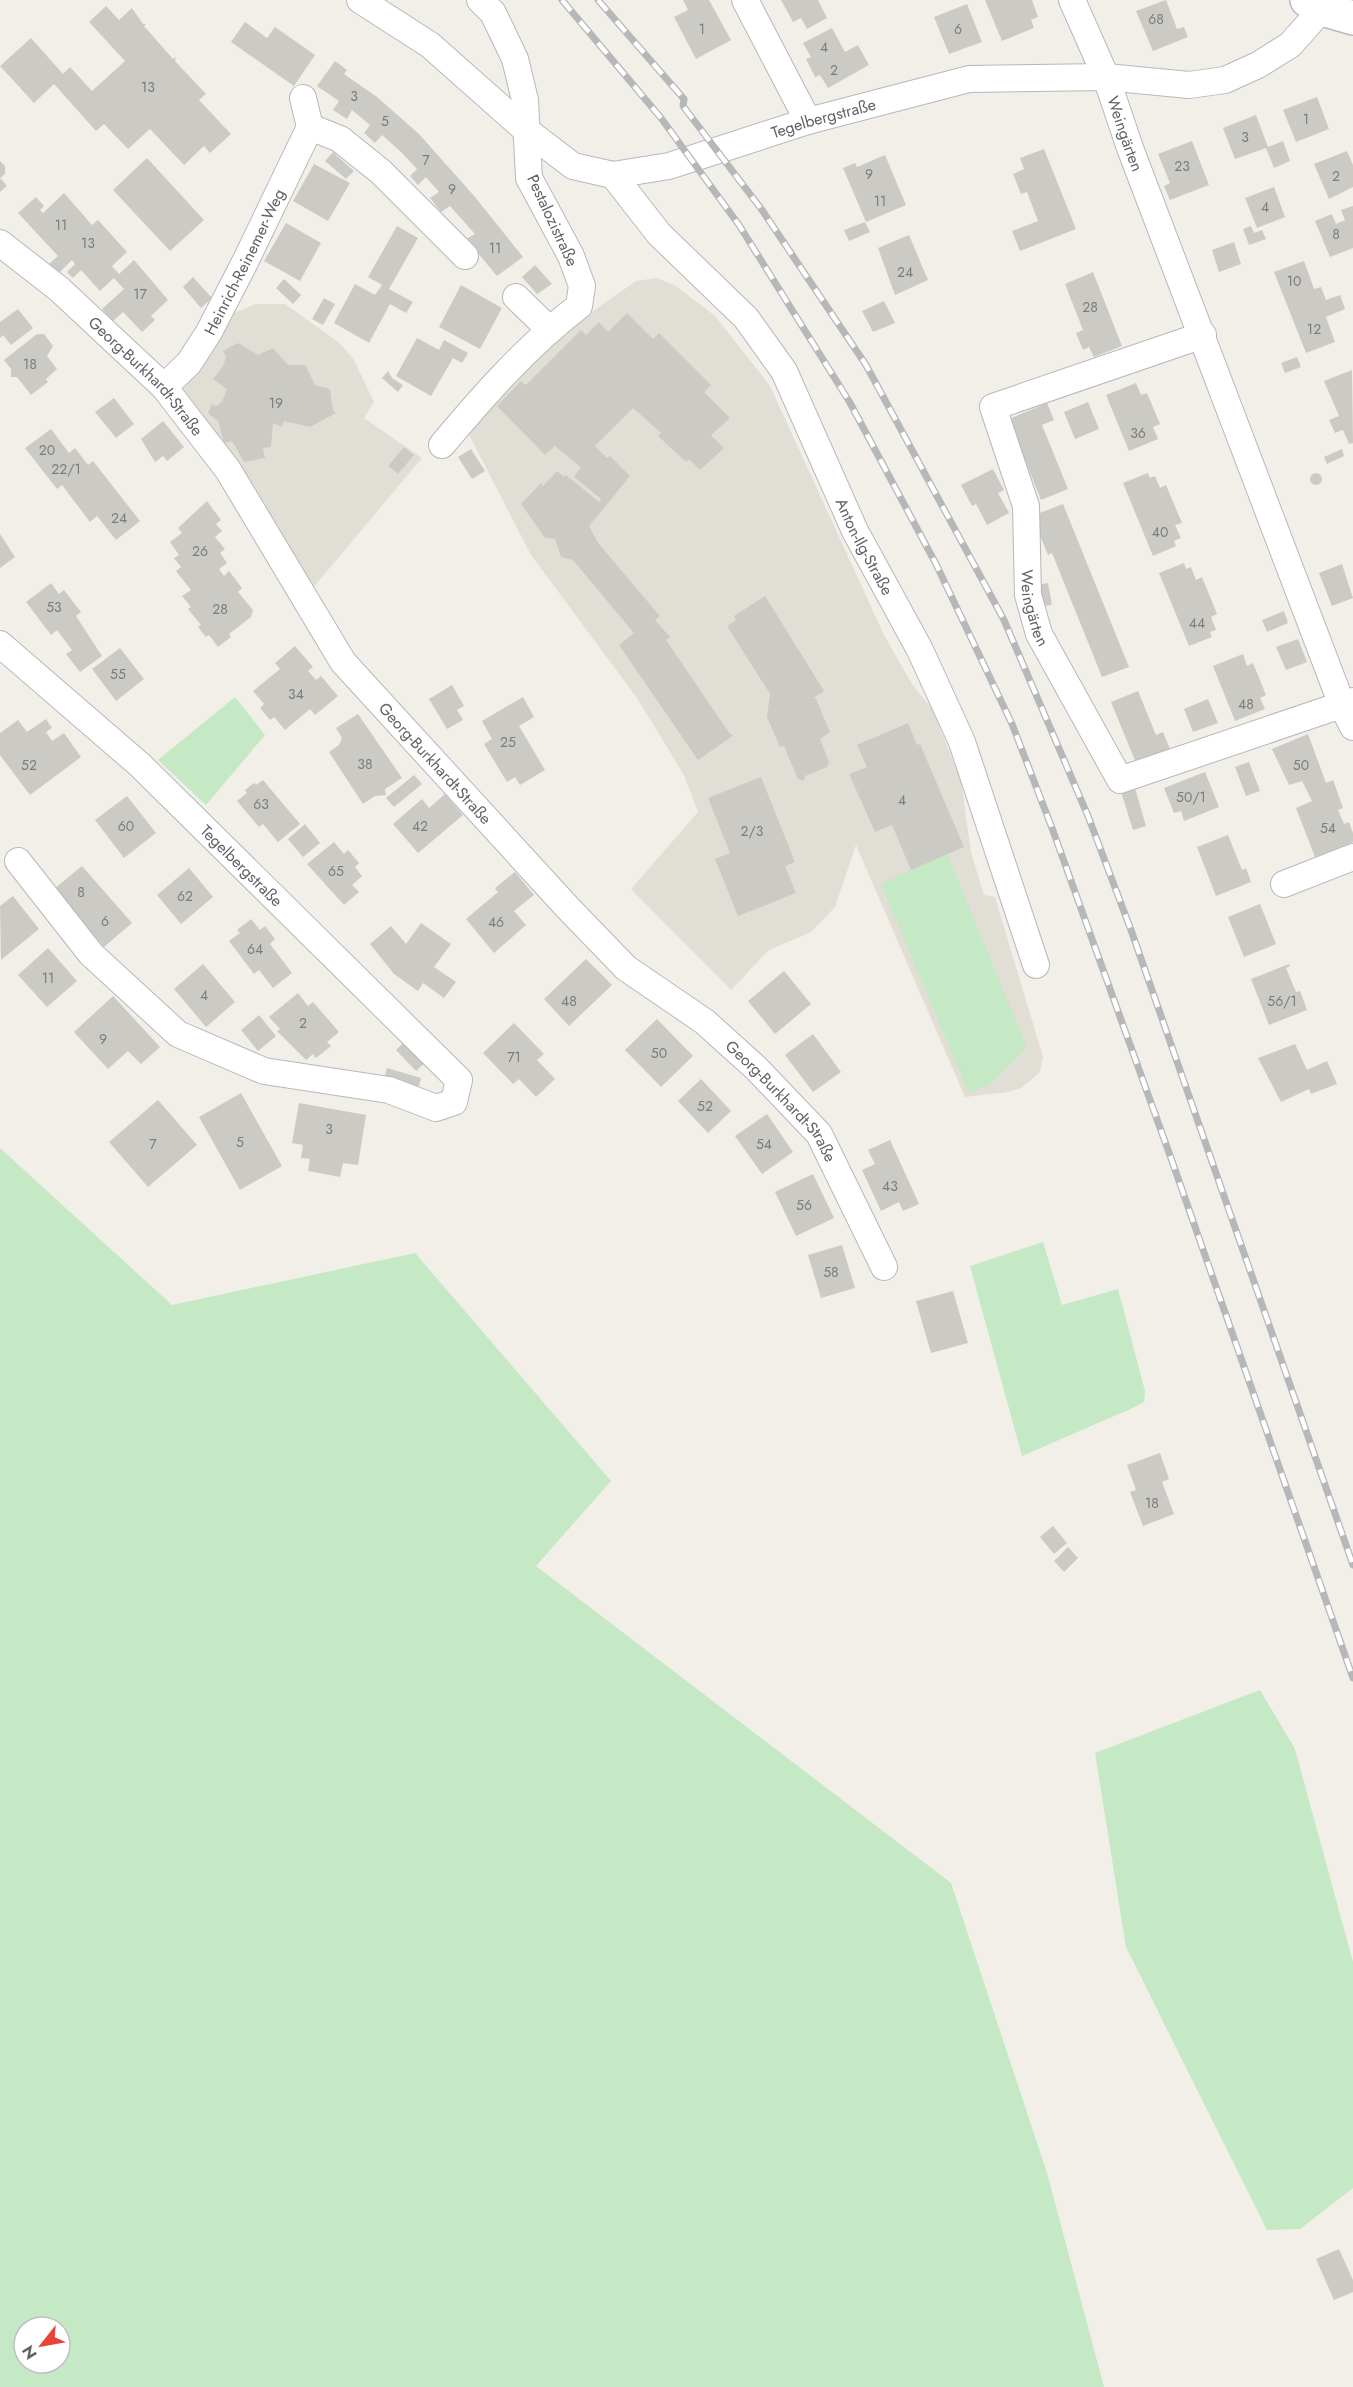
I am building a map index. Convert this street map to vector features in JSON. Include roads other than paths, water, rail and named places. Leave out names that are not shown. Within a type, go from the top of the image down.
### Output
[{"type":"main road","points":[[1314,4],[1353,18]]},
{"type":"street","name":"Tegelbergstraße","points":[[360,0],[430,45],[526,130],[573,166],[614,175],[669,166],[808,121],[969,79],[1106,77],[1189,85],[1225,80],[1258,65],[1290,45],[1314,4]]},
{"type":"street","name":"Pestalozistraße","points":[[442,445],[483,395],[549,329],[579,306],[582,286],[571,256],[530,178],[525,100],[515,59],[493,13],[480,0]]},
{"type":"street","points":[[744,0],[808,121]]},
{"type":"street","name":"Weingärten","points":[[1072,0],[1106,77],[1130,148],[1203,335],[1349,711],[1120,780],[1039,634],[1028,595],[1026,506],[993,407],[1203,335]]},
{"type":"street","points":[[303,98],[310,127],[340,139],[381,172],[465,256]]},
{"type":"street","name":"Heinrich-Reinemer-Weg","points":[[164,387],[189,363],[209,332],[310,127]]},
{"type":"street","name":"Anton-Ilg-Straße","points":[[614,175],[659,234],[746,318],[784,371],[855,531],[920,650],[962,742],[1036,965]]},
{"type":"street","name":"Georg-Burkhardt-Straße","points":[[0,243],[59,289],[164,387],[228,470],[343,662],[626,968],[705,1022],[756,1068],[819,1134],[884,1267]]},
{"type":"street","points":[[516,297],[549,329]]},
{"type":"street","name":"Tegelbergstraße","points":[[0,644],[140,765],[459,1080],[454,1102],[436,1108],[388,1090],[264,1071],[178,1034],[91,954],[18,861]]},
{"type":"street","points":[[1284,884],[1353,857]]},
{"type":"railway","points":[[562,0],[661,118],[739,225],[849,401],[936,564],[1012,724],[1052,828],[1172,1161],[1353,1678]]},
{"type":"railway","points":[[598,0],[684,99],[683,106],[762,210],[866,365],[1004,620],[1088,816],[1131,930],[1353,1565]]}]
